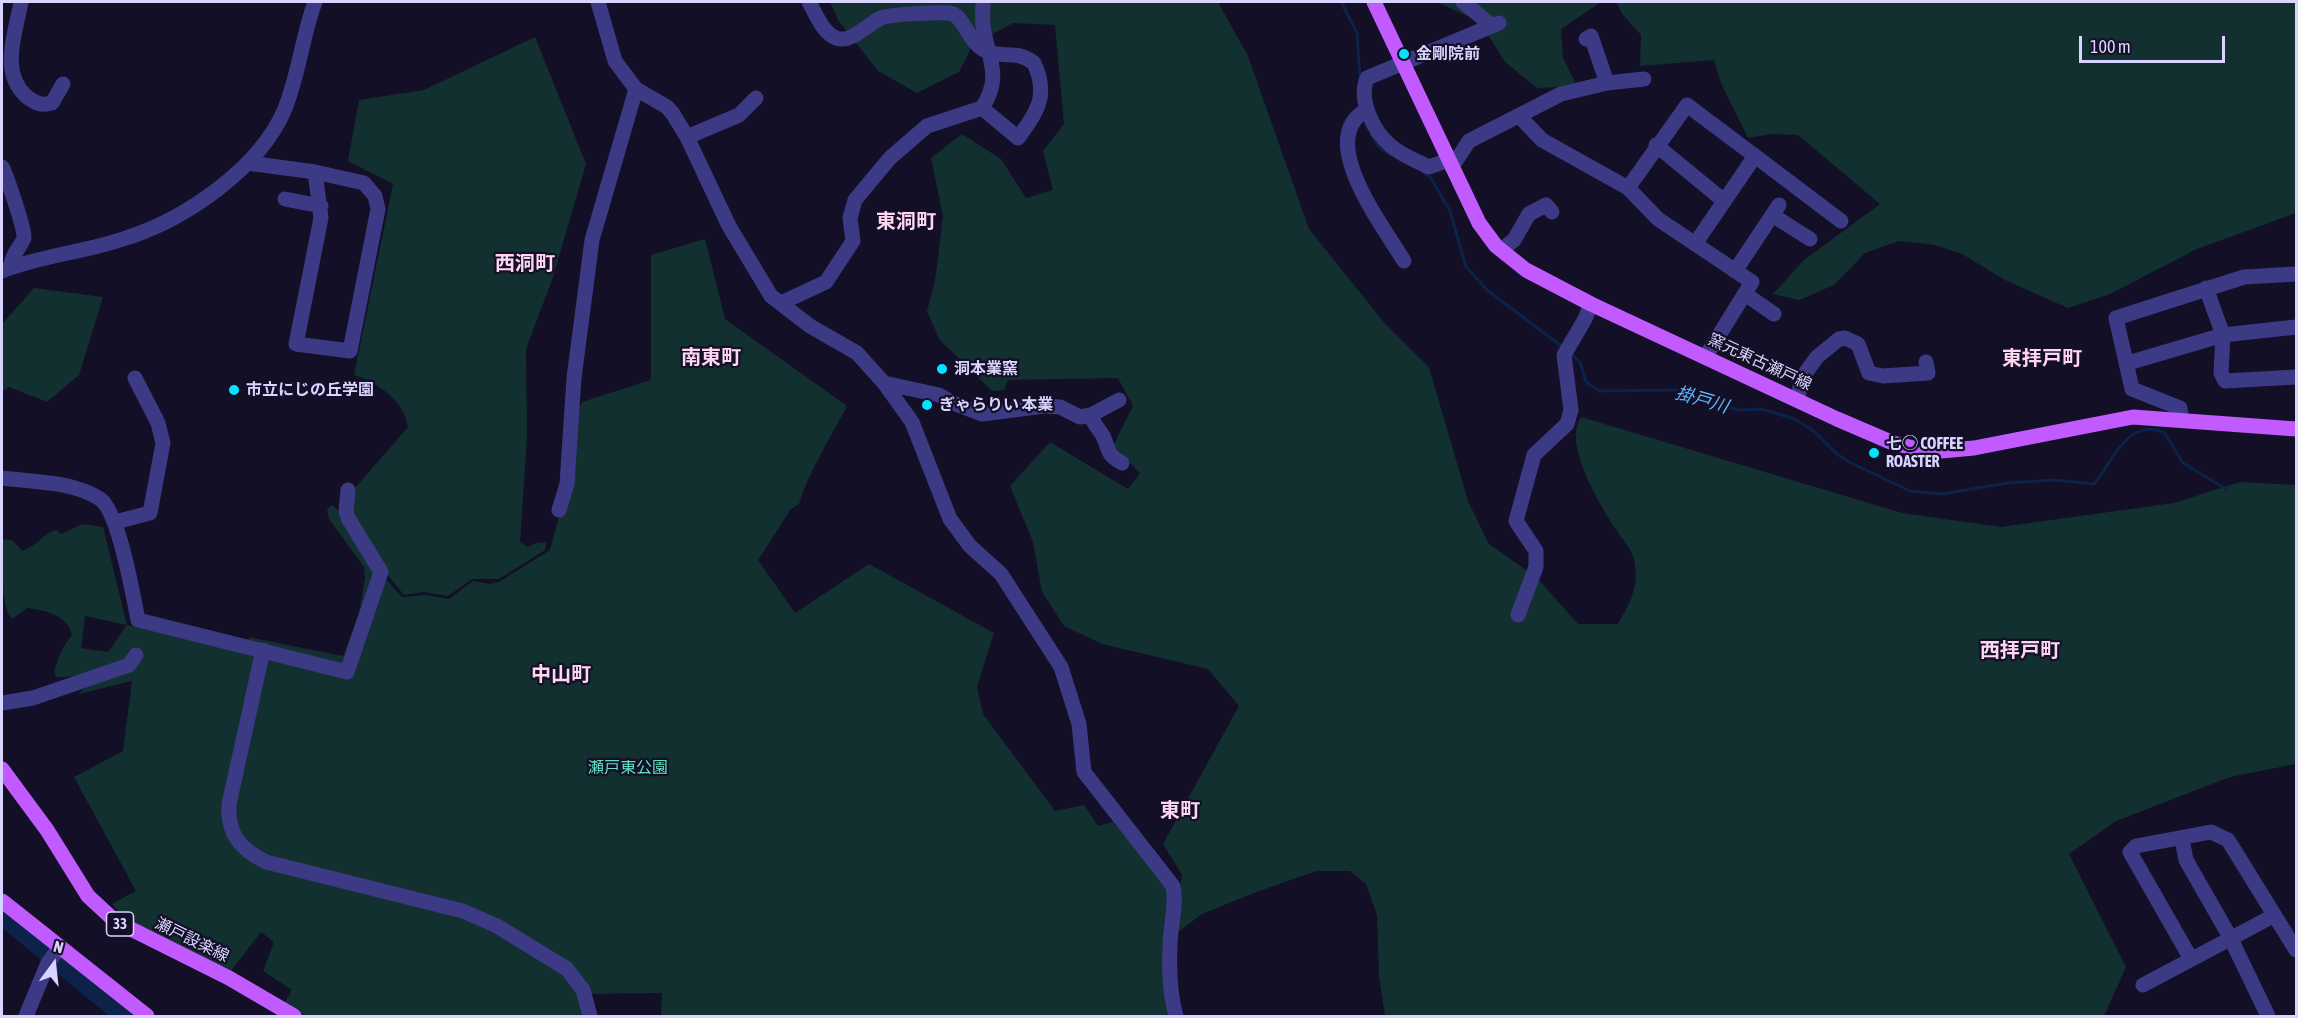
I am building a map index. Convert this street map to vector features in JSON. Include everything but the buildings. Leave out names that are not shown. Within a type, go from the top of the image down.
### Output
[{"type":"main road","name":"窯元東古瀬戸線","points":[[1374,2],[1479,223],[1501,250],[1526,270],[1591,304],[1798,400],[1893,443],[1930,453],[1974,448],[2133,417],[2296,429]]},
{"type":"main road","name":"瀬戸設楽線","points":[[2,768],[47,830],[88,896],[115,921],[229,978],[294,1017]]},
{"type":"main road","points":[[2,901],[147,1017]]},
{"type":"street","points":[[21,2],[7,60],[15,87],[33,102],[43,105],[52,103],[63,84]]},
{"type":"street","points":[[6,269],[129,237],[155,226],[191,208],[248,163],[284,112],[305,45],[315,2]]},
{"type":"street","points":[[598,2],[615,61],[636,89],[667,107],[687,137],[729,225],[767,290],[810,326],[856,353],[884,382],[912,422],[950,519],[970,546],[1001,574],[1061,667],[1079,724],[1084,772],[1173,886],[1175,896],[1170,947],[1173,1004],[1176,1017]]},
{"type":"street","points":[[809,2],[824,29],[836,38],[843,39],[862,31],[882,17],[951,13],[962,20],[966,34],[984,50],[991,53],[1022,54],[1034,63],[1038,70],[1039,107],[1018,138],[982,108]]},
{"type":"street","points":[[781,303],[826,282],[852,241],[850,218],[855,200],[890,158],[927,126],[982,108],[994,87],[991,53],[983,26],[982,2]]},
{"type":"street","points":[[1404,261],[1352,171],[1346,144],[1346,132],[1363,112],[1364,87],[1367,78],[1495,24],[1463,2]]},
{"type":"street","points":[[1586,39],[1591,36],[1607,83]]},
{"type":"street","points":[[1363,112],[1391,146],[1429,167],[1450,164],[1469,141],[1520,117],[1561,94],[1607,83],[1644,79]]},
{"type":"street","points":[[559,510],[567,484],[574,378],[592,240],[636,89]]},
{"type":"street","points":[[687,137],[739,115],[756,98]]},
{"type":"street","points":[[1628,188],[1656,145],[1687,105],[1842,221]]},
{"type":"street","points":[[1520,117],[1542,140],[1628,188],[1658,219],[1752,282],[1706,356]]},
{"type":"street","points":[[1656,145],[1724,201]]},
{"type":"street","points":[[1695,243],[1755,156]]},
{"type":"street","points":[[248,163],[315,172],[364,183],[376,201],[378,209],[350,351],[296,344],[321,218],[315,172]]},
{"type":"street","points":[[2,167],[7,176],[17,214],[25,230],[25,236],[6,269]]},
{"type":"street","points":[[285,199],[321,206]]},
{"type":"street","points":[[1501,250],[1514,240],[1529,214],[1546,205],[1552,212]]},
{"type":"street","points":[[1736,271],[1775,210],[1810,239]]},
{"type":"street","points":[[2182,420],[2180,408],[2132,389],[2128,363],[2116,318],[2244,277],[2296,274]]},
{"type":"street","points":[[2206,288],[2223,334],[2221,373],[2225,381],[2296,377]]},
{"type":"street","points":[[1745,294],[1774,314]]},
{"type":"street","points":[[1518,615],[1536,567],[1536,551],[1516,521],[1534,455],[1567,424],[1572,410],[1566,351],[1591,304]]},
{"type":"street","points":[[2128,363],[2223,334],[2296,327]]},
{"type":"street","points":[[1798,400],[1802,379],[1817,357],[1839,339],[1845,338],[1858,344],[1869,373],[1883,376],[1928,373],[1926,362]]},
{"type":"street","points":[[115,522],[150,513],[163,443],[158,423],[135,378]]},
{"type":"street","points":[[884,382],[939,395],[982,414],[1044,406],[1060,407],[1080,417],[1091,415],[1119,400]]},
{"type":"street","points":[[1091,415],[1092,422],[1102,436],[1106,450],[1122,463]]},
{"type":"street","points":[[2,478],[69,486],[101,500],[115,522],[138,620],[347,672],[381,572],[348,518],[346,511],[348,490]]},
{"type":"street","points":[[263,650],[229,804],[230,826],[239,844],[250,854],[266,862],[463,911],[497,926],[567,969],[583,990],[590,1017]]},
{"type":"street","points":[[2,703],[33,698],[129,665],[135,661],[136,655]]},
{"type":"street","points":[[2191,959],[2130,852],[2136,846],[2211,832],[2228,840],[2296,950]]},
{"type":"street","points":[[2182,839],[2186,860],[2230,937],[2268,1017]]},
{"type":"street","points":[[2143,985],[2273,916]]},
{"type":"street","points":[[26,1017],[48,963],[59,948]]},
{"type":"green space","points":[[830,2],[1218,2],[1248,56],[1309,229],[1387,326],[1429,367],[1468,501],[1489,544],[1537,578],[1578,624],[1618,624],[1630,601],[1636,578],[1633,556],[1602,507],[1580,459],[1576,443],[1576,429],[1581,417],[1902,513],[2001,527],[2174,503],[2240,482],[2296,485],[2296,764],[2230,777],[2116,821],[2069,854],[2126,967],[2104,1016],[1385,1016],[1379,976],[1377,915],[1366,884],[1350,871],[1316,871],[1254,893],[1202,914],[1173,936],[1182,875],[1163,844],[1239,706],[1208,669],[1102,644],[1064,626],[1042,592],[1033,542],[1010,486],[1050,442],[1128,489],[1140,473],[1113,446],[1133,406],[1118,378],[1008,380],[1004,390],[992,391],[939,339],[927,311],[935,281],[943,216],[931,158],[962,134],[1001,159],[1026,198],[1053,190],[1043,151],[1064,124],[1055,25],[1013,23],[973,44],[959,72],[917,93],[878,71],[838,20]]},
{"type":"green space","points":[[1437,2],[1601,2],[1561,29],[1563,58],[1577,86],[1537,88],[1505,62],[1480,22]]},
{"type":"green space","points":[[1616,2],[2296,2],[2296,213],[2197,249],[2110,294],[2068,308],[2005,280],[1962,254],[1935,245],[1899,241],[1865,253],[1834,285],[1799,300],[1773,294],[1804,260],[1880,204],[1798,135],[1772,134],[1748,138],[1721,83],[1714,60],[1640,66],[1641,35],[1623,15]]},
{"type":"green space","points":[[535,37],[586,164],[552,280],[526,349],[527,438],[520,542],[528,547],[538,542],[546,543],[545,550],[499,579],[472,579],[448,596],[424,592],[404,595],[386,573],[350,509],[355,488],[408,427],[402,409],[396,401],[372,382],[354,375],[393,184],[348,161],[359,100],[424,90]]},
{"type":"green space","name":"瀬戸東公園","points":[[705,239],[725,319],[847,406],[815,466],[799,504],[791,509],[758,560],[795,613],[869,564],[994,633],[977,687],[983,714],[1055,811],[1084,805],[1098,826],[1113,822],[1168,887],[1173,1016],[661,1016],[662,993],[583,994],[583,1016],[302,1016],[283,1005],[292,990],[263,971],[274,942],[261,932],[231,971],[122,916],[112,904],[136,891],[74,777],[123,751],[132,681],[79,694],[94,674],[56,677],[54,672],[59,657],[72,635],[65,622],[48,612],[27,608],[12,619],[5,604],[2,539],[12,540],[22,551],[56,530],[61,534],[82,524],[103,527],[127,625],[349,678],[386,579],[402,597],[425,595],[449,599],[473,581],[490,584],[499,582],[550,550],[560,513],[577,414],[582,402],[651,380],[651,255]],"holes":[[[85,616],[127,625],[108,652],[81,648]]]},
{"type":"green space","points":[[34,288],[103,297],[79,375],[47,402],[9,387],[2,391],[2,324]]},
{"type":"green space","points":[[333,505],[376,566],[348,662],[342,664],[249,643],[249,638],[253,638],[343,656],[359,613],[365,578],[364,567],[329,519],[327,508]]},
{"type":"waterway","name":"掛戸川","points":[[1341,2],[1357,33],[1360,79]]},
{"type":"waterway","name":"掛戸川","points":[[1371,135],[1380,148],[1391,155]]},
{"type":"waterway","name":"掛戸川","points":[[1423,172],[1431,178],[1450,211],[1466,267],[1487,290],[1564,348]]},
{"type":"waterway","name":"掛戸川","points":[[1571,354],[1580,362],[1586,382],[1599,391],[1676,390],[1738,410],[1761,409],[1795,419],[1815,432],[1837,454],[1849,462],[1910,491],[1942,494],[2007,483],[2054,480],[2094,484],[2114,454],[2130,436],[2151,429],[2164,432],[2183,463],[2226,489]]},
{"type":"waterway","points":[[2,916],[123,1016]]},
{"type":"place","name":"金剛院前","points":[[1404,54]]},
{"type":"place","name":"洞本業窯","points":[[942,369]]},
{"type":"place","name":"市立にじの丘学園","points":[[234,390]]},
{"type":"place","name":"ぎゃらりい 本業","points":[[927,405]]},
{"type":"place","name":"七◯ COFFEE ROASTER","points":[[1874,453]]},
{"type":"district","name":"東洞町","points":[[906,222]]},
{"type":"district","name":"西洞町","points":[[525,264]]},
{"type":"district","name":"南東町","points":[[711,358]]},
{"type":"district","name":"東拝戸町","points":[[2042,359]]},
{"type":"district","name":"西拝戸町","points":[[2020,651]]},
{"type":"district","name":"中山町","points":[[561,675]]},
{"type":"district","name":"東町","points":[[1180,811]]}]
